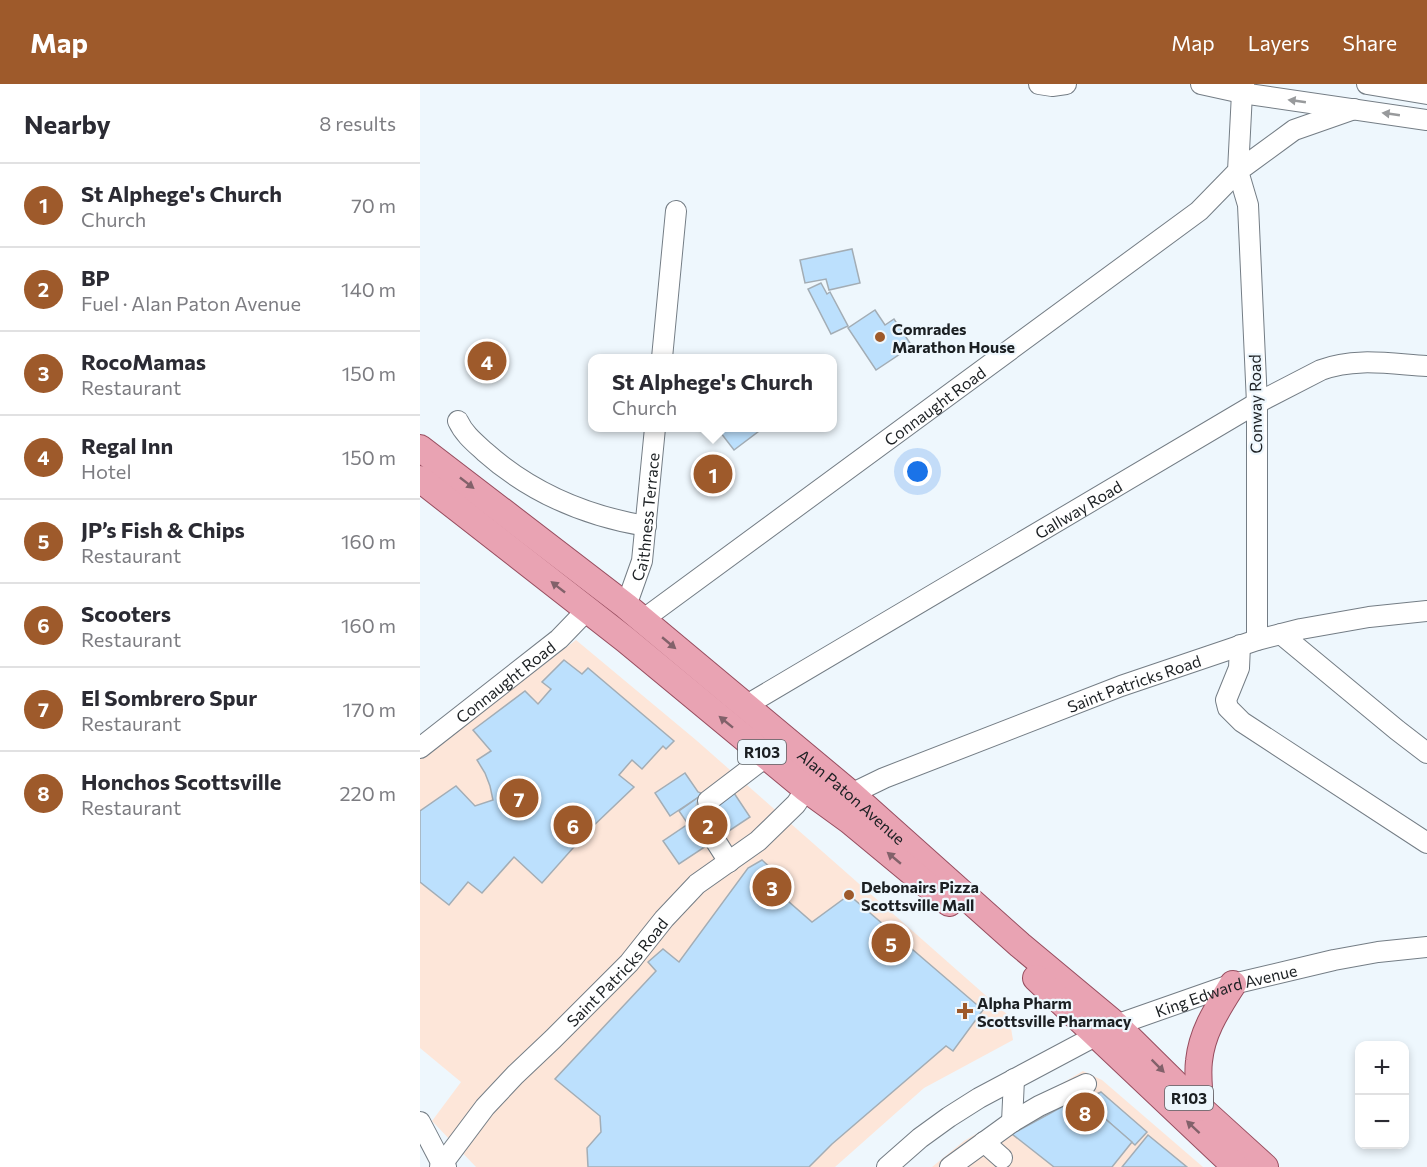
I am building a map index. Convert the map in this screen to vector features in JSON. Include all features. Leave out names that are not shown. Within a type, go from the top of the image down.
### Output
[{"type":"main road","name":"Alan Paton Avenue","points":[[420,448],[634,613],[851,794],[1020,945],[1106,1030],[1236,1167]]},
{"type":"main road","name":"Alan Paton Avenue","points":[[420,479],[626,640],[806,789],[850,821],[1035,978],[1106,1030],[1200,1108],[1265,1167]]},
{"type":"main road","points":[[1200,1108],[1199,1062],[1204,1037],[1233,984]]},
{"type":"street","points":[[1039,84],[1053,86],[1066,84]]},
{"type":"street","points":[[1201,84],[1427,120]]},
{"type":"street","points":[[1367,84],[1427,94]]},
{"type":"street","points":[[1238,171],[1243,89]]},
{"type":"street","name":"Connaught Road","points":[[634,613],[1199,211],[1238,171],[1294,130],[1354,109]]},
{"type":"street","name":"Conway Road","points":[[1238,171],[1248,205],[1257,403],[1249,642],[1226,700],[1228,708],[1242,722],[1427,843]]},
{"type":"street","points":[[662,354],[676,211]]},
{"type":"street","name":"Gallway Road","points":[[745,706],[1257,403],[1321,370],[1346,363],[1368,362],[1427,366]]},
{"type":"street","points":[[458,421],[462,432],[499,464],[538,490],[591,514],[646,526]]},
{"type":"street","name":"Caithness Terrace","points":[[634,613],[646,526],[655,432]]},
{"type":"street","name":"Connaught Road","points":[[420,748],[559,639],[586,610]]},
{"type":"street","name":"Saint Patricks Road","points":[[851,794],[884,778],[1121,686],[1249,642],[1369,617],[1427,610]]},
{"type":"street","points":[[1281,634],[1427,753]]},
{"type":"street","points":[[708,801],[767,756]]},
{"type":"street","name":"Saint Patricks Road","points":[[443,1166],[485,1107],[629,963],[664,919],[697,884],[758,841],[796,804],[806,789]]},
{"type":"street","points":[[715,840],[729,862]]},
{"type":"street","name":"King Edward Avenue","points":[[887,1167],[920,1138],[979,1098],[1106,1030],[1233,984],[1334,960],[1378,952],[1427,947]]},
{"type":"street","points":[[1012,1122],[1014,1079]]},
{"type":"street","points":[[950,1167],[1012,1122],[1039,1106],[1086,1084]]},
{"type":"street","points":[[420,1122],[443,1166]]},
{"type":"street","points":[[984,1142],[1002,1158]]},
{"type":"shaded area","points":[[576,640],[696,740],[1009,1016],[1013,1040],[924,1088],[835,1167],[476,1167],[432,1121],[461,1082],[420,1048],[420,758]]},
{"type":"shaded area","points":[[1083,1071],[1102,1080],[1203,1167],[932,1167],[964,1141]]},
{"type":"building","points":[[852,249],[860,283],[829,290],[826,279],[805,283],[800,260]]},
{"type":"building","points":[[821,283],[827,294],[830,292],[848,326],[831,334],[808,289]]},
{"type":"building","name":"Comrades Marathon House","points":[[875,310],[885,325],[894,319],[912,346],[876,370],[848,328]]},
{"type":"building","points":[[720,432],[758,432],[734,450]]},
{"type":"building","points":[[564,660],[582,674],[588,668],[674,741],[666,749],[663,746],[642,769],[632,760],[619,775],[634,787],[589,830],[542,883],[514,857],[482,893],[468,882],[449,905],[420,882],[420,811],[456,786],[475,806],[493,800],[485,773],[477,760],[491,751],[473,730],[525,691],[538,704],[551,689],[542,682]]},
{"type":"building","points":[[685,773],[698,792],[703,794],[670,816],[655,793]]},
{"type":"building","points":[[734,793],[750,817],[679,864],[663,841],[688,824],[679,811],[703,794]]},
{"type":"building","points":[[762,860],[784,880],[772,887],[812,922],[849,895],[983,1010],[953,1051],[946,1046],[832,1144],[809,1167],[588,1167],[587,1148],[601,1132],[600,1116],[555,1079],[656,971],[648,962],[663,949],[679,962],[748,868]]},
{"type":"building","points":[[1101,1092],[1147,1132],[1135,1145],[1084,1100]]},
{"type":"building","points":[[1080,1097],[1132,1142],[1112,1167],[1054,1167],[1012,1134]]},
{"type":"building","points":[[1148,1135],[1187,1167],[1122,1167]]},
{"type":"tunnel","points":[[708,801],[704,816],[715,840]]},
{"type":"place","name":"Comrades Marathon House","points":[[880,337]]},
{"type":"place","name":"Regal Inn","points":[[487,361]]},
{"type":"place","name":"St Alphege's Church","points":[[713,474]]},
{"type":"place","name":"El Sombrero Spur","points":[[519,798]]},
{"type":"place","name":"Scooters","points":[[573,825]]},
{"type":"place","name":"BP","points":[[708,825]]},
{"type":"place","name":"RocoMamas","points":[[772,887]]},
{"type":"place","name":"Debonairs Pizza Scottsville Mall","points":[[849,895]]},
{"type":"place","name":"JP’s Fish & Chips","points":[[891,943]]},
{"type":"place","name":"Alpha Pharm Scottsville Pharmacy","points":[[965,1011]]},
{"type":"place","name":"Honchos Scottsville","points":[[1085,1112]]}]
